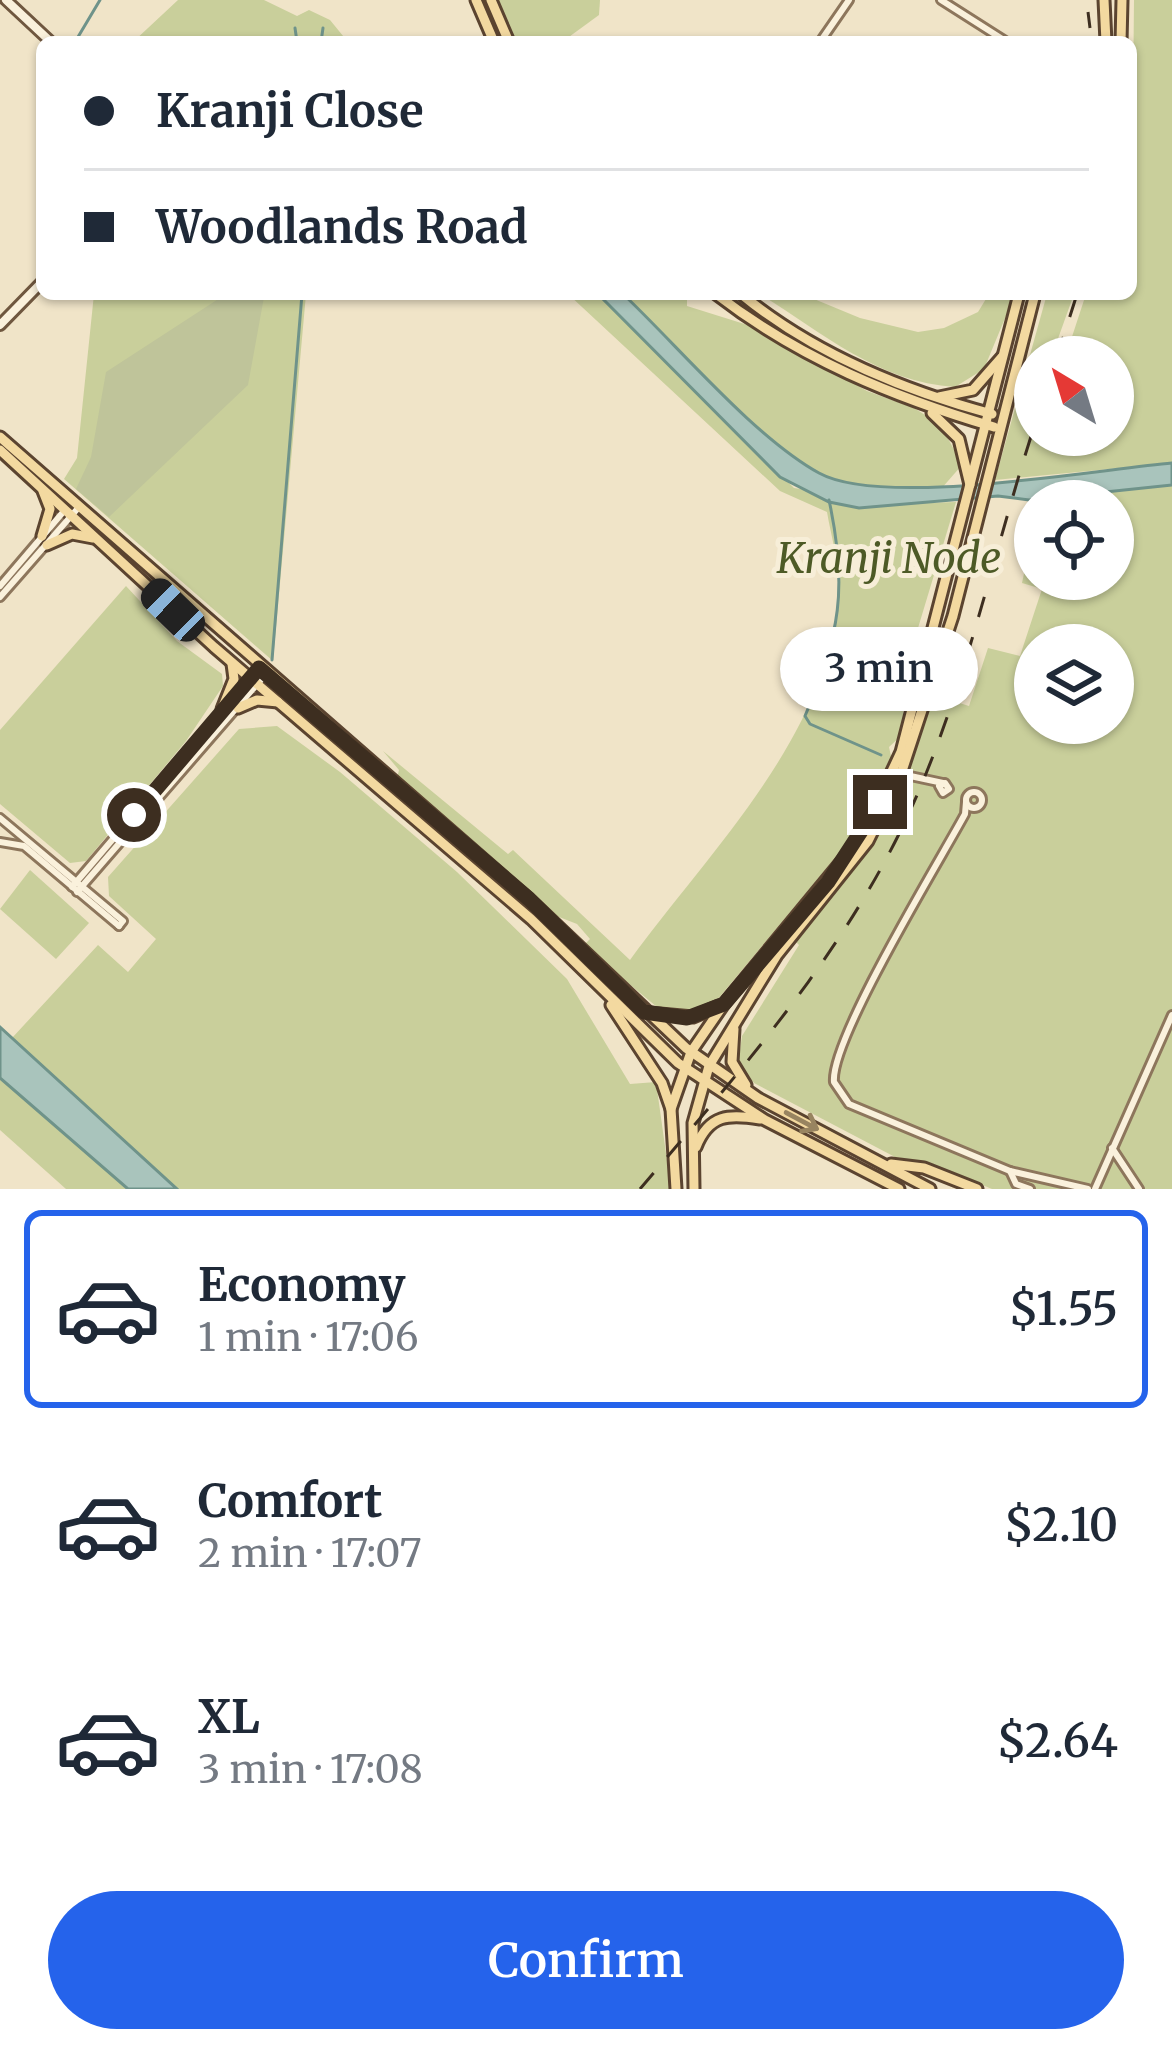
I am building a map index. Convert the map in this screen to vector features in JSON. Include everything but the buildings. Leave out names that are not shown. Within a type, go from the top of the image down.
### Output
[{"type":"main road","points":[[476,0],[491,36]]},
{"type":"main road","points":[[490,0],[506,36]]},
{"type":"main road","points":[[1104,0],[1105,36]]},
{"type":"main road","points":[[1121,36],[1122,0]]},
{"type":"main road","points":[[725,300],[822,363],[994,427]]},
{"type":"main road","points":[[750,300],[830,352],[925,401],[997,415]]},
{"type":"main road","points":[[997,415],[1018,300]]},
{"type":"main road","points":[[694,1189],[695,1107],[709,1066],[777,955],[868,841],[901,774],[943,650],[997,415],[1033,300]]},
{"type":"main road","points":[[925,401],[974,390],[1009,346]]},
{"type":"main road","points":[[925,401],[959,439],[970,487]]},
{"type":"main road","points":[[671,1109],[691,1052],[724,1004],[828,882],[870,822],[901,752],[955,538],[994,427]]},
{"type":"main road","points":[[0,437],[98,539],[231,661],[520,909],[685,1067],[765,1120],[899,1189]]},
{"type":"main road","points":[[0,450],[152,571],[542,911],[691,1052],[758,1098],[930,1189]]},
{"type":"main road","points":[[40,485],[50,508],[44,540],[72,534],[98,539]]},
{"type":"main road","points":[[955,538],[965,528],[972,534]]},
{"type":"main road","points":[[146,583],[152,571]]},
{"type":"main road","points":[[222,709],[235,679],[231,661]]},
{"type":"main road","points":[[238,708],[247,701],[278,702]]},
{"type":"main road","points":[[600,990],[662,1083],[671,1109],[676,1189]]},
{"type":"main road","points":[[644,1012],[687,1018],[724,1004]]},
{"type":"main road","points":[[736,1017],[732,1062],[758,1098]]},
{"type":"main road","points":[[694,1154],[714,1120],[737,1115],[765,1120]]},
{"type":"main road","points":[[880,1162],[924,1168],[977,1189]]},
{"type":"street","points":[[6,0],[45,36]]},
{"type":"street","points":[[824,36],[849,0]]},
{"type":"street","points":[[941,0],[998,36]]},
{"type":"street","points":[[0,325],[36,288]]},
{"type":"street","points":[[0,586],[73,508]]},
{"type":"street","points":[[0,597],[44,540]]},
{"type":"street","points":[[77,887],[238,708],[262,671]]},
{"type":"street","points":[[77,887],[222,709],[254,681]]},
{"type":"street","points":[[901,774],[967,798],[982,797],[965,814]]},
{"type":"street","points":[[967,798],[974,808]]},
{"type":"street","points":[[967,798],[965,814],[875,977],[832,1074],[850,1104],[1010,1172],[1091,1189],[1172,1016]]},
{"type":"street","points":[[0,818],[77,887],[119,926],[123,921],[77,887],[24,846],[0,842]]},
{"type":"street","points":[[1112,1148],[1139,1189]]},
{"type":"street","points":[[1010,1172],[1016,1184],[1030,1189]]},
{"type":"green space","points":[[178,0],[264,0],[297,16],[309,10],[330,20],[343,36],[139,36]]},
{"type":"green space","points":[[496,0],[600,0],[599,15],[570,36],[512,36]]},
{"type":"green space","points":[[1134,0],[1172,0],[1172,463],[995,480],[1014,412],[1014,456],[1134,456],[1134,336],[1072,336],[1084,300],[1137,300]]},
{"type":"green space","points":[[93,300],[305,300],[273,661],[64,479],[77,458]]},
{"type":"green space","points":[[217,300],[263,300],[248,385],[109,517],[76,489],[91,457],[106,372]]},
{"type":"green space","name":"Kranji Node","points":[[574,300],[604,300],[794,488],[896,504],[956,502],[896,701],[904,704],[901,736],[889,747],[892,761],[859,829],[713,1005],[694,1013],[657,1007],[593,954],[585,944],[590,939],[577,924],[554,915],[397,778],[399,770],[383,751],[508,854],[513,850],[630,960],[763,786],[816,689],[832,638],[836,558],[827,512],[780,491]]},
{"type":"green space","points":[[629,300],[687,300],[687,306],[754,327],[867,391],[914,408],[941,425],[962,465],[941,489],[836,480],[799,461],[748,418]]},
{"type":"green space","points":[[769,300],[816,300],[860,318],[918,332],[944,328],[978,312],[985,300],[1013,300],[984,369],[955,387],[901,376],[828,339]]},
{"type":"green space","points":[[1045,300],[1072,300],[1059,336],[1035,336]]},
{"type":"green space","points":[[1172,485],[1172,1189],[992,1189],[930,1163],[895,1157],[754,1083],[738,1064],[742,1036],[799,945],[795,941],[875,824],[934,695],[969,706],[988,648],[1014,654],[1014,744],[1134,744],[1134,624],[1031,624],[1038,600],[1134,600],[1134,489]]},
{"type":"green space","points":[[126,586],[177,641],[222,674],[223,686],[186,741],[86,861],[70,863],[0,804],[0,730]]},
{"type":"green space","points":[[277,726],[340,772],[457,872],[567,979],[630,1084],[656,1082],[671,1189],[177,1189],[12,1038],[98,945],[128,972],[156,939],[109,896],[108,877],[239,729]]},
{"type":"green space","points":[[30,870],[89,923],[56,959],[0,909]]},
{"type":"green space","points":[[0,1078],[128,1189],[66,1189],[0,1130]]},
{"type":"water","points":[[604,300],[629,300],[743,415],[819,473],[849,483],[890,487],[1014,481],[1014,498],[859,508],[829,502],[780,477]]},
{"type":"water","points":[[1172,463],[1172,485],[1134,489],[1134,480],[1025,480]]},
{"type":"water","points":[[0,1027],[177,1189],[128,1189],[0,1078]]},
{"type":"waterway","points":[[79,36],[100,0]]},
{"type":"waterway","points":[[295,28],[296,36]]},
{"type":"waterway","points":[[322,36],[323,28]]},
{"type":"waterway","points":[[272,660],[302,300]]},
{"type":"waterway","points":[[829,500],[838,559],[837,610],[826,660],[805,716],[810,724],[881,755]]},
{"type":"railway","points":[[1088,12],[1090,28]]},
{"type":"railway","points":[[1064,336],[1075,300]]},
{"type":"railway","points":[[640,1189],[813,975],[899,834],[941,735],[1026,456]]},
{"type":"route","points":[[134,815],[259,668],[529,899],[642,1010],[687,1018],[710,1012],[735,992],[838,868],[880,802]]}]
